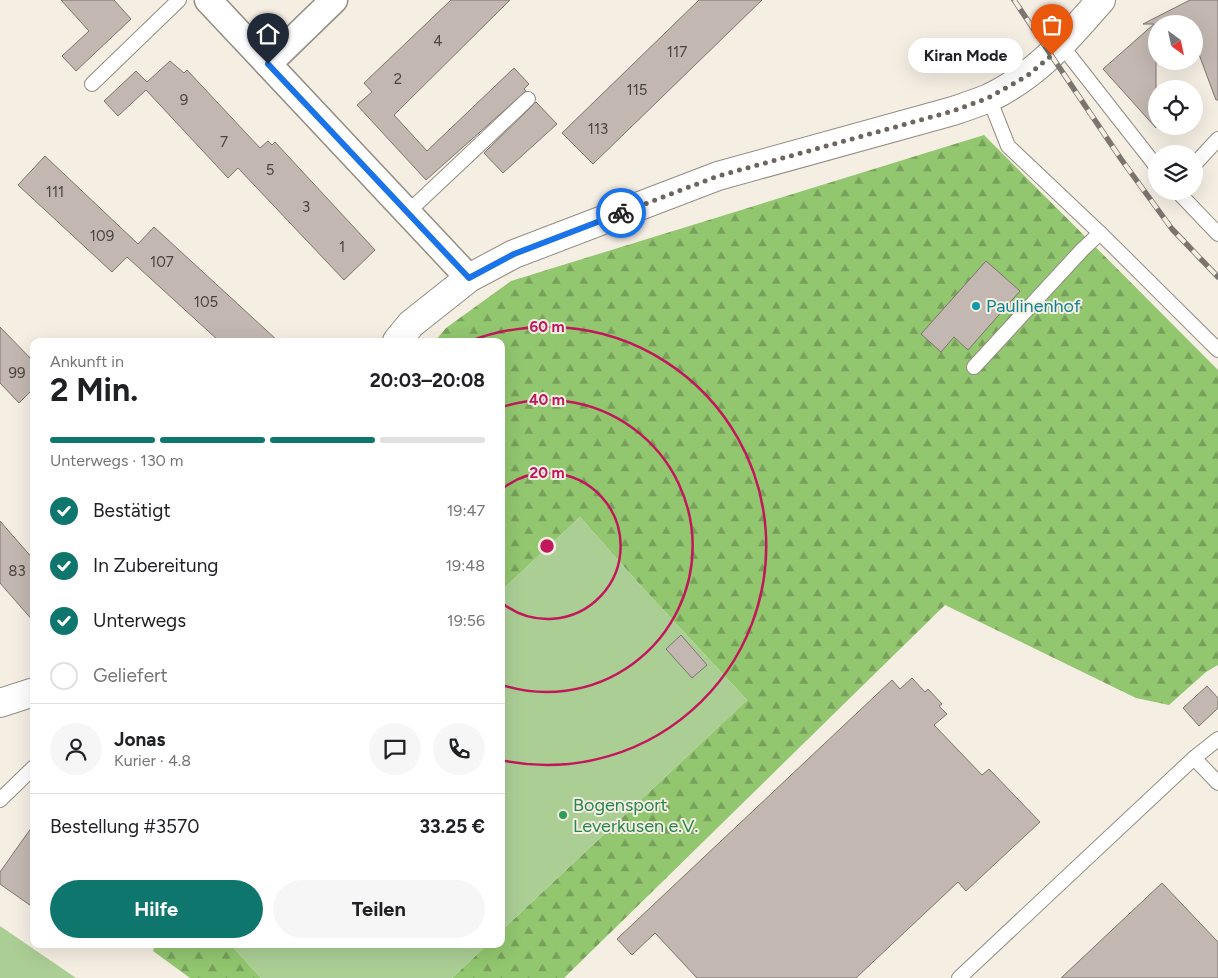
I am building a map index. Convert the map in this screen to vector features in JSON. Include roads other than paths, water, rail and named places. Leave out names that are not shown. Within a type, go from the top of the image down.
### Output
[{"type":"street","points":[[208,0],[469,278]]},
{"type":"street","points":[[268,64],[334,0]]},
{"type":"street","points":[[399,338],[411,324],[469,278],[514,254],[718,176],[953,111],[988,98],[1027,76],[1057,50],[1101,0]]},
{"type":"street","points":[[0,703],[30,693]]},
{"type":"lane","points":[[92,84],[179,0]]},
{"type":"lane","points":[[1057,50],[1148,157]]},
{"type":"lane","points":[[988,98],[1008,146],[1100,233],[1218,350]]},
{"type":"lane","points":[[408,212],[528,99]]},
{"type":"lane","points":[[1203,155],[1218,139]]},
{"type":"lane","points":[[1186,200],[1218,234]]},
{"type":"lane","points":[[974,367],[1100,233]]},
{"type":"lane","points":[[960,978],[1194,758],[1218,739]]},
{"type":"lane","points":[[1194,758],[1218,783]]},
{"type":"lane","points":[[0,800],[30,771]]},
{"type":"railway","points":[[1014,0],[1121,159],[1172,229],[1218,277]]},
{"type":"place","name":"Kiran Mode","points":[[1052,55]]},
{"type":"place","name":"Paulinenhof","points":[[976,306]]},
{"type":"place","name":"Bogensport Leverkusen e.V.","points":[[563,815]]}]
